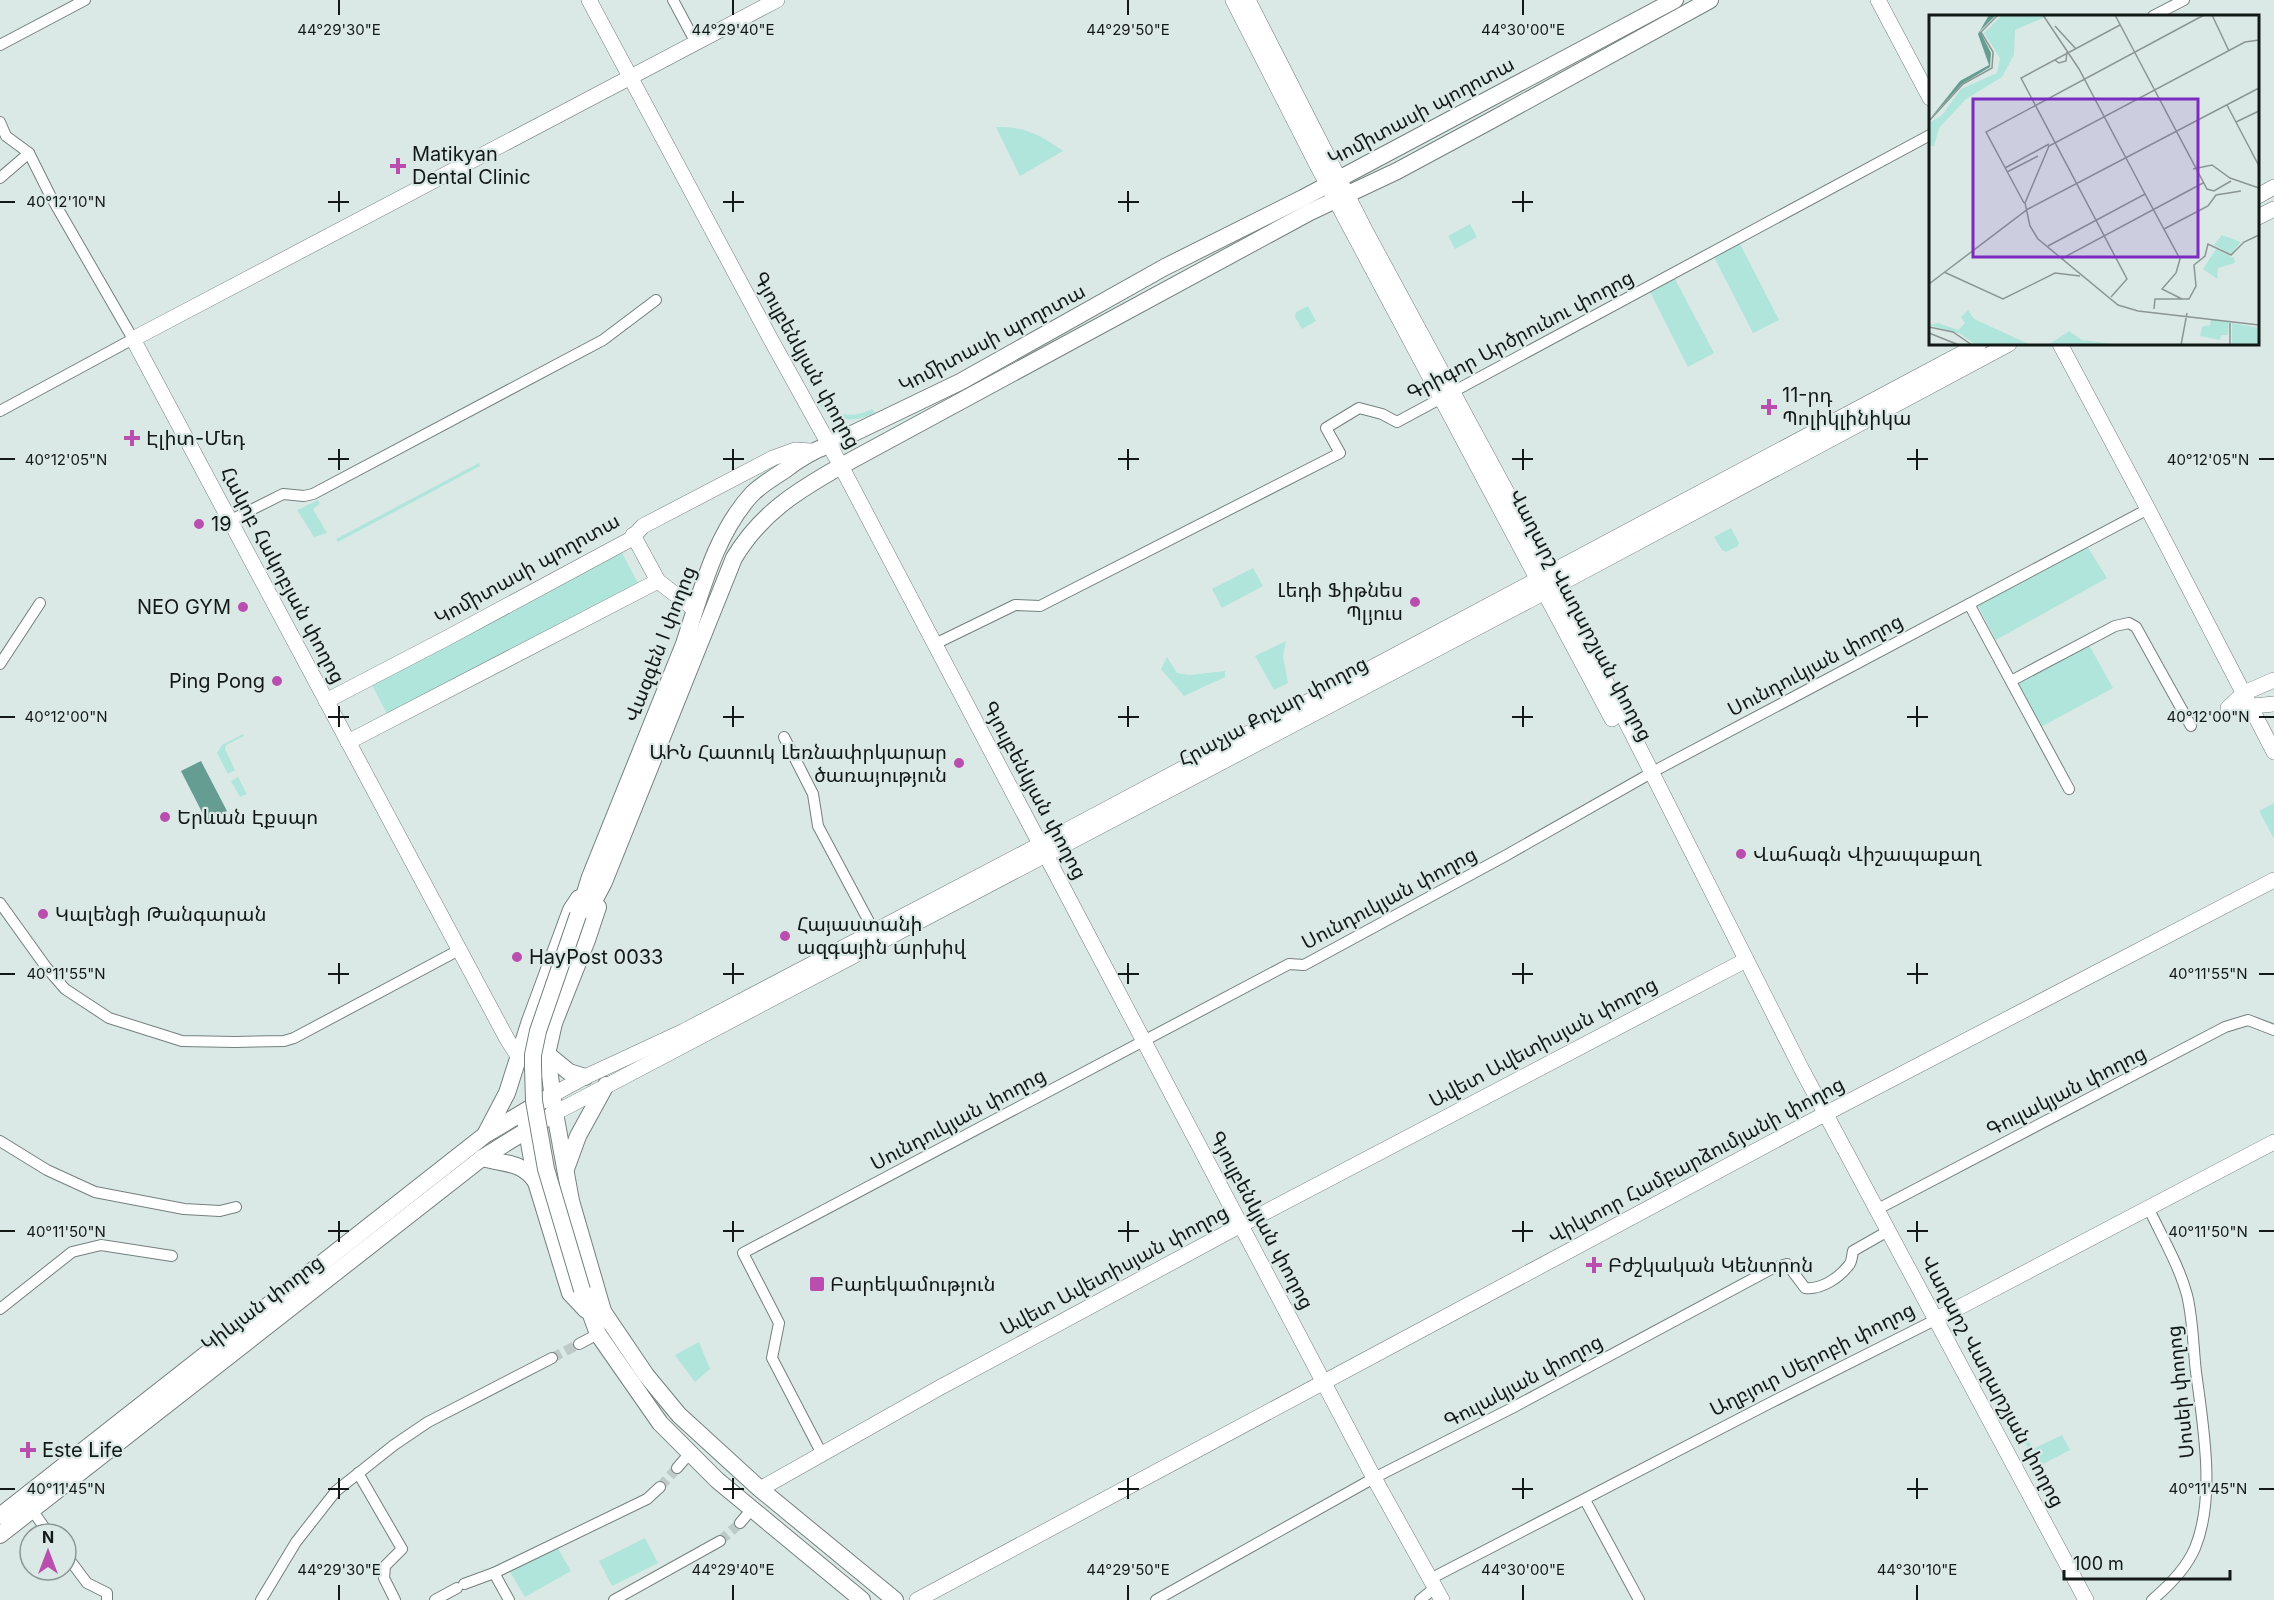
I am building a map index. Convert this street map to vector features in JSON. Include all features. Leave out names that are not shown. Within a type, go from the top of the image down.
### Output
[{"type":"main road","name":"Կոմիտասի պողոտա","points":[[811,451],[829,445],[960,382],[1165,267],[1333,182],[1675,0]]},
{"type":"main road","name":"Կոմիտասի պողոտա","points":[[841,466],[1311,212],[1491,121],[1710,0]]},
{"type":"main road","name":"Վազգեն I փողոց","points":[[541,1121],[552,1095],[547,1054],[554,1023],[595,918],[596,882],[684,644],[694,609],[719,547],[735,516],[753,494],[811,451]]},
{"type":"main road","name":"Վազգեն I փողոց","points":[[541,1121],[533,1082],[535,1042],[581,917],[734,558],[751,532],[773,510],[800,490],[841,466]]},
{"type":"main road","name":"Վազգեն I փողոց","points":[[485,1135],[507,1093],[518,1056],[571,910],[596,882]]},
{"type":"main road","points":[[518,1056],[530,1060],[542,1058],[547,1054],[568,1072],[585,1077]]},
{"type":"main road","points":[[566,1172],[578,1136],[606,1085]]},
{"type":"main road","name":"Կիևյան փողոց","points":[[0,1535],[485,1135],[552,1095]]},
{"type":"main road","points":[[524,1110],[541,1121],[566,1172],[597,1314],[598,1334],[660,1423],[717,1480],[862,1600]]},
{"type":"main road","points":[[536,1182],[541,1121]]},
{"type":"main road","points":[[541,1121],[552,1193],[584,1289],[597,1314]]},
{"type":"main road","name":"Կիևյան փողոց","points":[[0,1516],[482,1158],[541,1121]]},
{"type":"main road","points":[[482,1158],[517,1165],[528,1171],[536,1182],[570,1293],[611,1327],[679,1415],[760,1489],[895,1600]]},
{"type":"main road","points":[[536,1182],[540,1175],[550,1168],[566,1172]]},
{"type":"street","points":[[0,45],[85,0]]},
{"type":"street","name":"Գյուլբենկյան փողոց","points":[[589,0],[841,466],[1374,1478],[1437,1589]]},
{"type":"street","points":[[674,0],[696,43]]},
{"type":"street","points":[[0,411],[777,0]]},
{"type":"street","name":"Վաղարշ Վաղարշյան փողոց","points":[[1233,0],[1548,582],[1647,775],[1729,944],[1746,960],[1876,1210],[2086,1600]]},
{"type":"street","name":"Վաղարշ Վաղարշյան փողոց","points":[[1248,0],[1333,182]]},
{"type":"street","points":[[1878,0],[1929,96]]},
{"type":"street","points":[[2155,15],[2184,0]]},
{"type":"street","name":"Հակոբ Հակոբյան փողոց","points":[[0,122],[6,136],[28,153],[133,339],[459,950],[518,1056]]},
{"type":"street","name":"Գրիգոր Արծրունու փողոց","points":[[935,644],[1015,605],[1040,606],[1340,453],[1326,428],[1359,408],[1382,414],[1397,422],[1929,136]]},
{"type":"street","points":[[0,178],[28,153]]},
{"type":"street","points":[[2259,195],[2274,187]]},
{"type":"street","points":[[2259,216],[2274,209]]},
{"type":"street","points":[[230,521],[276,496],[313,494],[603,340],[656,300]]},
{"type":"street","name":"Հրաչյա Քոչար փողոց","points":[[1548,582],[1977,345]]},
{"type":"street","name":"Հրաչյա Քոչար փողոց","points":[[541,1121],[1044,849],[1548,582],[2007,345]]},
{"type":"street","points":[[2061,345],[2274,752]]},
{"type":"street","name":"Կոմիտասի պողոտա","points":[[326,701],[631,539],[643,526],[773,458],[795,450],[811,451]]},
{"type":"street","name":"Սունդուկյան փողոց","points":[[822,1454],[772,1358],[779,1323],[743,1253],[1289,964],[1304,965],[1505,856],[1647,775],[2148,509]]},
{"type":"street","points":[[633,535],[658,581],[694,609]]},
{"type":"street","points":[[348,742],[658,581]]},
{"type":"street","points":[[0,664],[40,603]]},
{"type":"street","points":[[1969,604],[2069,789]]},
{"type":"street","points":[[2011,681],[2115,626],[2129,623],[2136,627],[2192,726]]},
{"type":"street","points":[[2247,700],[2274,680]]},
{"type":"street","points":[[2247,700],[2274,704]]},
{"type":"street","points":[[784,737],[813,794],[818,826],[874,931]]},
{"type":"street","name":"Հրաչյա Քոչար փողոց","points":[[552,1095],[684,1031],[874,931],[1044,849]]},
{"type":"street","name":"Վիկտոր Համբարձումյանի փողոց","points":[[917,1600],[1826,1113],[2274,880]]},
{"type":"street","points":[[1,906],[46,968],[65,989],[109,1017],[182,1041],[255,1042],[284,1041],[294,1038],[459,950]]},
{"type":"street","name":"Ավետ Ավետիսյան փողոց","points":[[760,1489],[939,1388],[1241,1225],[1746,960]]},
{"type":"street","name":"Գուլակյան փողոց","points":[[1876,1210],[2225,1027],[2248,1020],[2274,1030]]},
{"type":"street","points":[[0,1141],[47,1170],[95,1192],[184,1209],[220,1211],[236,1207]]},
{"type":"street","name":"Աղբյուր Սերոբի փողոց","points":[[1420,1600],[1585,1500],[2274,1142]]},
{"type":"street","name":"Սոսեի փողոց","points":[[2148,1207],[2181,1279],[2189,1306],[2204,1433],[2205,1486],[2200,1531],[2195,1548],[2175,1580],[2152,1600]]},
{"type":"street","name":"Գուլակյան փողոց","points":[[1156,1600],[1374,1478],[1512,1408],[1780,1264],[1787,1264],[1805,1288],[1814,1289],[1825,1286],[1850,1264],[1853,1251],[1888,1231]]},
{"type":"street","points":[[0,1309],[72,1252],[101,1245],[172,1256]]},
{"type":"street","points":[[579,1344],[598,1334]]},
{"type":"street","points":[[261,1600],[315,1516],[336,1491],[428,1422],[552,1358]]},
{"type":"street","points":[[677,1468],[690,1453]]},
{"type":"street","points":[[358,1473],[402,1549],[385,1566],[384,1578],[395,1600]]},
{"type":"street","points":[[435,1600],[647,1498],[660,1487]]},
{"type":"street","points":[[1585,1500],[1639,1600]]},
{"type":"street","points":[[740,1523],[752,1509]]},
{"type":"street","points":[[32,1510],[40,1522]]},
{"type":"street","points":[[614,1600],[720,1541]]},
{"type":"street","points":[[78,1571],[87,1583],[107,1593],[107,1600]]},
{"type":"street","points":[[494,1573],[509,1600]]},
{"type":"shaded area","points":[[996,127],[1023,130],[1047,140],[1063,151],[1020,176]]},
{"type":"shaded area","points":[[1470,224],[1477,237],[1455,249],[1448,236]]},
{"type":"shaded area","points":[[1740,244],[1779,320],[1753,333],[1714,257]]},
{"type":"shaded area","points":[[1674,277],[1714,353],[1688,367],[1649,290]]},
{"type":"shaded area","points":[[1308,306],[1316,321],[1302,329],[1295,317],[1296,312]]},
{"type":"shaded area","points":[[822,402],[839,413],[852,415],[872,409],[875,413],[853,419],[838,418],[825,411],[819,405]]},
{"type":"shaded area","points":[[479,463],[480,466],[338,542],[336,539]]},
{"type":"shaded area","points":[[318,500],[320,504],[313,509],[327,533],[314,537],[297,510]]},
{"type":"shaded area","points":[[1731,528],[1739,543],[1738,546],[1726,552],[1722,550],[1714,537]]},
{"type":"shaded area","points":[[2087,546],[2107,578],[1996,640],[1978,606]]},
{"type":"shaded area","points":[[621,551],[638,583],[387,714],[371,683]]},
{"type":"shaded area","points":[[1253,568],[1263,586],[1222,608],[1212,589]]},
{"type":"shaded area","points":[[1286,641],[1283,656],[1288,683],[1274,690],[1255,656]]},
{"type":"shaded area","points":[[2088,643],[2113,688],[2041,727],[2015,682]]},
{"type":"shaded area","points":[[1167,657],[1177,673],[1189,675],[1225,671],[1225,677],[1184,696],[1161,669]]},
{"type":"shaded area","points":[[243,734],[244,736],[226,745],[225,749],[235,770],[228,774],[217,753],[222,745]]},
{"type":"shaded area","points":[[201,761],[227,811],[207,822],[181,771]]},
{"type":"shaded area","points":[[238,777],[247,794],[240,797],[231,781]]},
{"type":"shaded area","points":[[2274,803],[2274,839],[2259,811]]},
{"type":"shaded area","points":[[699,1342],[710,1369],[695,1382],[675,1355]]},
{"type":"shaded area","points":[[2062,1435],[2070,1450],[2037,1467],[2025,1443],[2029,1441],[2033,1449]]},
{"type":"shaded area","points":[[645,1538],[658,1563],[612,1586],[599,1561]]},
{"type":"shaded area","points":[[556,1545],[571,1571],[525,1597],[510,1572]]},
{"type":"tunnel","points":[[552,1358],[579,1344]]},
{"type":"tunnel","points":[[660,1487],[677,1468]]},
{"type":"tunnel","points":[[720,1541],[740,1523]]},
{"type":"place","name":"Matikyan Dental Clinic","points":[[398,166]]},
{"type":"place","name":"11-րդ Պոլիկլինիկա","points":[[1769,407]]},
{"type":"place","name":"Էլիտ-Մեդ","points":[[132,438]]},
{"type":"place","name":"19","points":[[199,524]]},
{"type":"place","name":"Լեդի Ֆիթնես Պլյուս","points":[[1415,602]]},
{"type":"place","name":"NEO GYM","points":[[243,607]]},
{"type":"place","name":"Ping Pong","points":[[277,681]]},
{"type":"place","name":"ԱԻՆ Հատուկ Լեռնափրկարար ծառայություն","points":[[959,763]]},
{"type":"place","name":"Երևան Էքսպո","points":[[165,817]]},
{"type":"place","name":"Վահագն Վիշապաքաղ","points":[[1741,854]]},
{"type":"place","name":"Կալենցի Թանգարան","points":[[43,914]]},
{"type":"place","name":"Հայաստանի ազգային արխիվ","points":[[785,936]]},
{"type":"place","name":"HayPost 0033","points":[[517,957]]},
{"type":"place","name":"Բժշկական Կենտրոն","points":[[1594,1265]]},
{"type":"place","name":"Բարեկամություն","points":[[817,1284]]},
{"type":"place","name":"Este Life","points":[[28,1450]]}]
